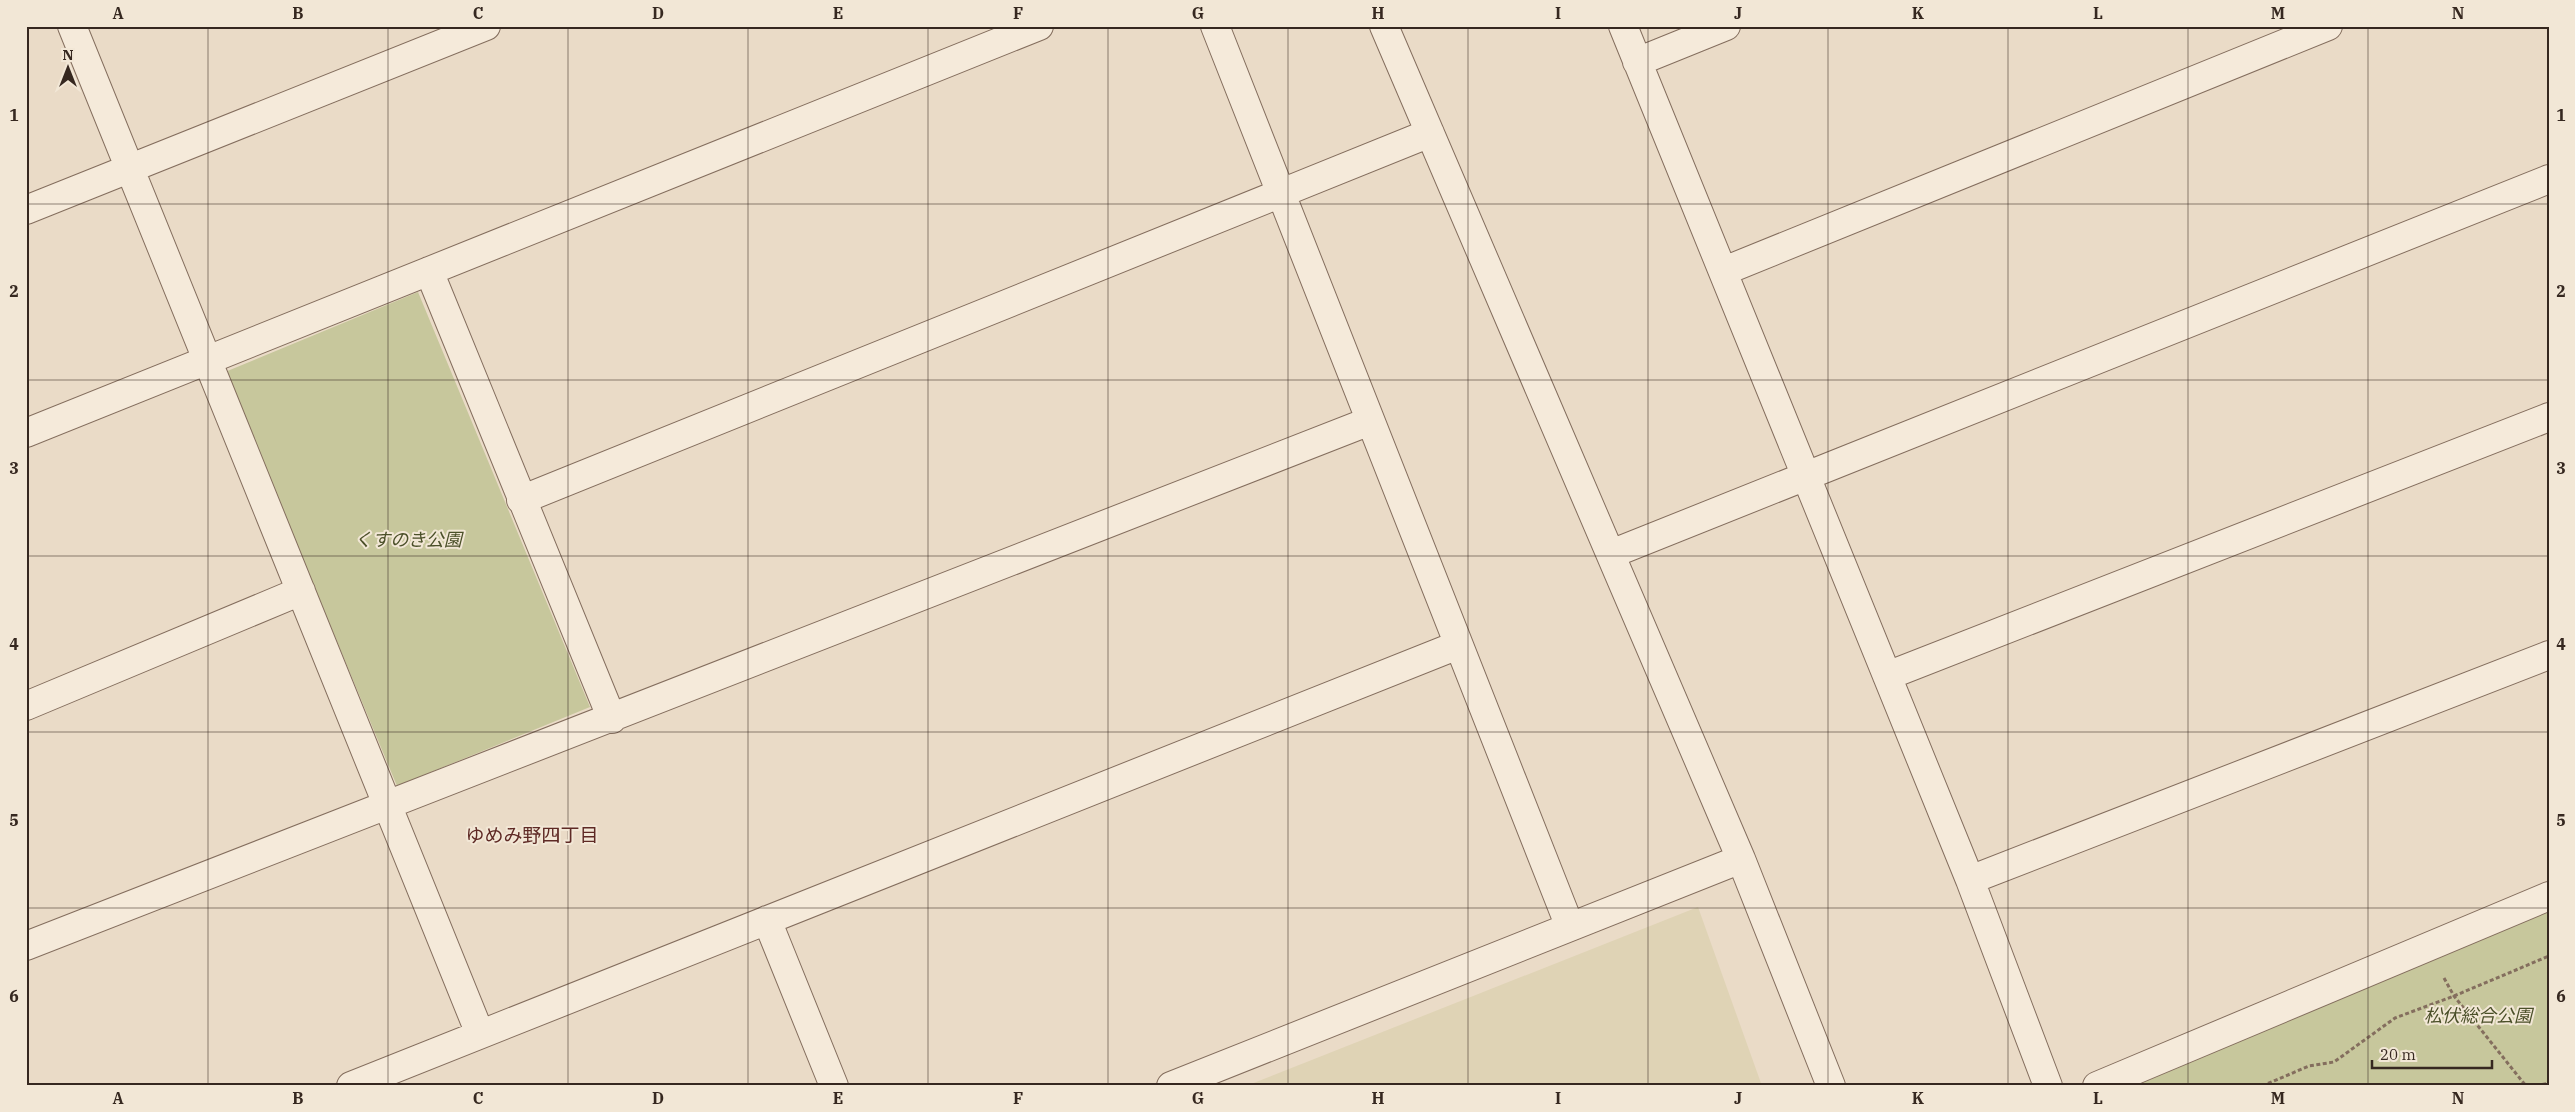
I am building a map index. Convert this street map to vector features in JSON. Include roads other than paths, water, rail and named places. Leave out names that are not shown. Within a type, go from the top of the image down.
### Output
[{"type":"street","points":[[72,26],[480,1034]]},
{"type":"street","points":[[26,210],[486,26]]},
{"type":"street","points":[[26,433],[1039,26]]},
{"type":"street","points":[[1215,26],[1570,927]]},
{"type":"street","points":[[1384,26],[1741,859],[1831,1086]]},
{"type":"street","points":[[1623,26],[1970,880],[2048,1086]]},
{"type":"street","points":[[1637,62],[1726,26]]},
{"type":"street","points":[[1724,271],[2328,26]]},
{"type":"street","points":[[521,500],[1430,133]]},
{"type":"street","points":[[1611,554],[2549,179]]},
{"type":"street","points":[[429,271],[612,719]]},
{"type":"street","points":[[1887,676],[2549,417]]},
{"type":"street","points":[[26,946],[388,807],[1370,421]]},
{"type":"street","points":[[26,706],[301,591]]},
{"type":"street","points":[[351,1086],[1458,646]]},
{"type":"street","points":[[1970,880],[2549,654]]},
{"type":"street","points":[[1171,1086],[1741,859]]},
{"type":"street","points":[[2097,1086],[2549,896]]},
{"type":"street","points":[[767,920],[834,1086]]},
{"type":"district","name":"ゆめみ野四丁目","points":[[532,835]]},
{"type":"park label","name":"くすのき公園","points":[[408,539]]},
{"type":"park label","name":"松伏総合公園","points":[[2478,1015]]}]
